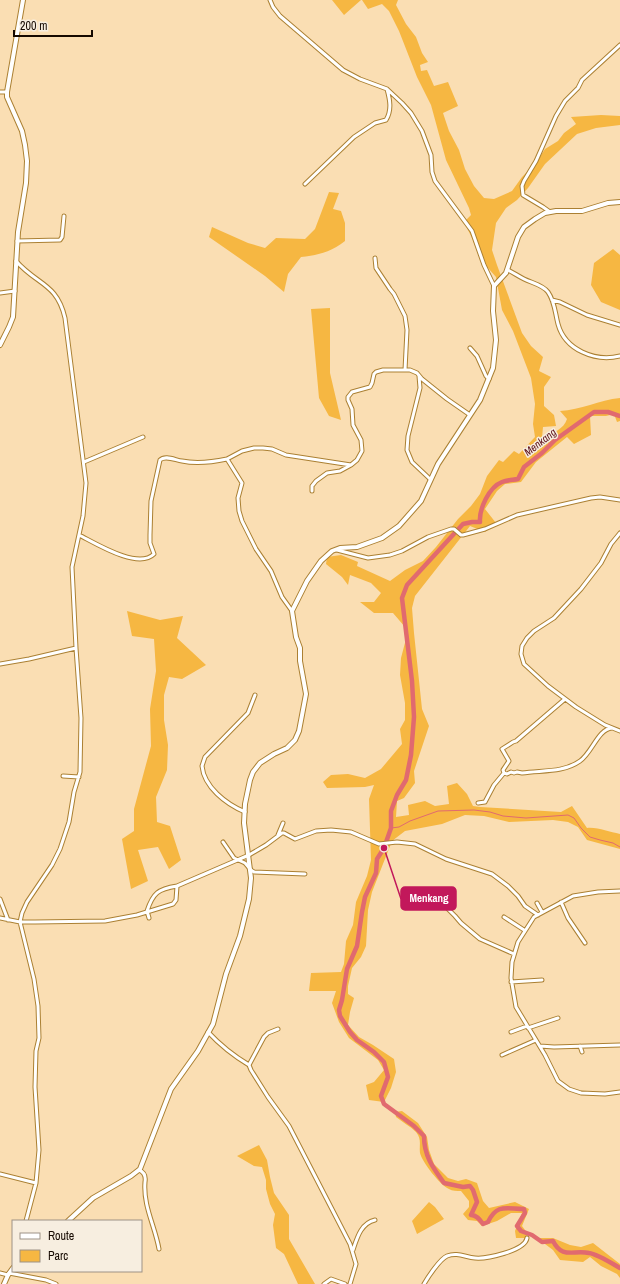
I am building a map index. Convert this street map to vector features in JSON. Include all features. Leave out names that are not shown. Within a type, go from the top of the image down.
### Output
[{"type":"street","points":[[0,345],[12,320],[17,241],[26,178],[26,153],[20,124],[7,97],[23,0]]},
{"type":"street","points":[[270,0],[280,16],[343,70],[360,79],[387,89],[410,111],[419,125],[431,155],[432,172],[435,181],[472,231],[484,265],[494,286],[493,311],[496,340],[495,361],[480,400],[438,464],[421,501],[408,517],[382,538],[357,548],[340,548],[332,551],[325,557],[307,581],[292,611]]},
{"type":"street","points":[[550,212],[523,195],[522,186],[536,161],[556,116],[565,101],[578,88],[582,80],[620,45]]},
{"type":"street","points":[[305,184],[354,137],[375,123],[386,120],[389,113],[390,104],[387,89]]},
{"type":"street","points":[[0,92],[7,92]]},
{"type":"street","points":[[494,286],[503,278],[508,270],[516,243],[524,227],[540,216],[550,212],[582,211],[608,203],[620,202]]},
{"type":"street","points":[[17,241],[60,240],[62,237],[64,216]]},
{"type":"street","points":[[375,258],[376,268],[394,294],[403,310],[406,321],[405,370]]},
{"type":"street","points":[[16,261],[27,273],[52,291],[63,308],[84,462],[86,495],[72,566],[82,724],[79,777],[74,792],[69,822],[60,849],[52,865],[29,898],[22,913],[20,922],[34,979],[39,1032],[39,1042],[36,1051],[35,1087],[39,1142],[36,1183],[26,1220]]},
{"type":"street","points":[[508,270],[546,290],[552,300],[560,330],[569,344],[581,352],[602,358],[620,356]]},
{"type":"street","points":[[0,293],[15,291]]},
{"type":"street","points":[[552,300],[560,302],[587,315],[620,325]]},
{"type":"street","points":[[470,348],[476,354],[486,376],[489,379]]},
{"type":"street","points":[[312,491],[312,486],[325,474],[340,472],[357,460],[361,453],[362,448],[358,433],[353,425],[352,409],[348,400],[349,395],[352,392],[370,387],[376,372],[383,370],[405,370],[415,372],[447,399],[470,414]]},
{"type":"street","points":[[419,376],[420,388],[408,436],[407,450],[412,462],[430,479]]},
{"type":"street","points":[[84,462],[143,437]]},
{"type":"street","points":[[79,535],[104,549],[130,557],[141,559],[151,557],[154,554],[150,543],[151,501],[160,460],[165,458],[183,462],[227,459],[242,451],[254,448],[264,448],[272,449],[286,455],[351,465]]},
{"type":"street","points":[[69,1220],[94,1198],[139,1170],[171,1089],[198,1051],[214,1021],[226,974],[244,922],[249,899],[251,870],[244,823],[244,812],[250,780],[256,768],[265,760],[287,748],[295,740],[299,731],[306,694],[300,661],[300,648],[296,637],[292,611],[282,597],[271,571],[256,549],[242,521],[238,498],[242,483],[227,459]]},
{"type":"street","points":[[332,551],[340,550],[368,558],[381,557],[397,553],[423,539],[451,529],[454,529],[463,535],[480,530],[517,515],[592,498],[600,497],[620,500]]},
{"type":"street","points":[[620,534],[611,544],[601,563],[581,589],[554,618],[534,631],[527,638],[522,646],[521,659],[524,664],[548,686],[565,699],[612,728],[620,731]]},
{"type":"street","points":[[0,664],[24,661],[76,648]]},
{"type":"street","points":[[244,812],[215,792],[205,778],[202,770],[202,764],[206,757],[248,712],[255,694]]},
{"type":"street","points":[[478,803],[485,802],[492,788],[504,773],[503,770],[509,761],[502,749],[516,741],[565,699]]},
{"type":"street","points":[[504,773],[560,770],[568,768],[586,757],[605,731],[612,728]]},
{"type":"street","points":[[63,776],[79,777]]},
{"type":"street","points":[[278,836],[283,823]]},
{"type":"street","points":[[149,918],[147,911],[152,897],[156,893],[249,855],[284,833],[295,839],[316,831],[331,830],[351,832],[372,842],[383,844],[397,842],[415,844],[446,859],[487,872],[508,886],[525,906],[538,915]]},
{"type":"street","points":[[223,842],[236,860],[245,863],[251,870],[258,872],[305,874]]},
{"type":"street","points":[[0,918],[20,922],[86,922],[126,918],[174,903],[176,898],[176,886]]},
{"type":"street","points":[[620,891],[578,895],[542,912],[531,920],[524,930],[518,942],[511,967],[511,982],[515,1005],[540,1046],[558,1081],[569,1089],[581,1093],[605,1094],[620,1092]]},
{"type":"street","points":[[0,899],[8,920]]},
{"type":"street","points":[[438,899],[461,923],[480,939],[514,954]]},
{"type":"street","points":[[561,902],[568,918],[585,943]]},
{"type":"street","points":[[537,903],[542,912]]},
{"type":"street","points":[[504,917],[524,930]]},
{"type":"street","points":[[511,982],[542,980]]},
{"type":"street","points":[[511,1032],[558,1018]]},
{"type":"street","points":[[249,1065],[264,1036],[278,1029]]},
{"type":"street","points":[[208,1032],[231,1054],[249,1065],[268,1097],[289,1126],[348,1237],[356,1264],[350,1284]]},
{"type":"street","points":[[502,1055],[536,1040]]},
{"type":"street","points":[[540,1046],[620,1045]]},
{"type":"street","points":[[580,1046],[582,1052]]},
{"type":"street","points":[[139,1170],[145,1175],[145,1198],[159,1249]]},
{"type":"street","points":[[0,1174],[36,1183]]},
{"type":"street","points":[[353,1250],[361,1231],[366,1224],[375,1220]]},
{"type":"street","points":[[424,1284],[431,1273],[447,1256],[455,1254],[475,1258],[486,1258],[518,1248],[525,1243],[527,1238]]},
{"type":"street","points":[[4,1284],[12,1270]]},
{"type":"street","points":[[21,1272],[23,1277]]},
{"type":"street","points":[[0,1273],[46,1280],[56,1284]]},
{"type":"street","points":[[324,1284],[330,1279],[345,1284]]},
{"type":"green space","points":[[332,0],[361,0],[344,15]]},
{"type":"green space","points":[[362,0],[398,0],[396,5],[406,24],[416,37],[422,53],[428,62],[420,65],[421,71],[427,70],[434,86],[448,82],[458,106],[443,113],[449,131],[459,150],[465,169],[474,186],[484,198],[494,199],[512,191],[522,177],[535,164],[545,149],[558,141],[564,133],[576,124],[571,117],[601,115],[620,116],[620,125],[596,128],[577,134],[545,164],[528,188],[517,200],[506,208],[496,223],[492,250],[522,333],[531,346],[543,357],[539,371],[551,377],[544,387],[544,406],[554,415],[556,426],[543,427],[542,438],[557,431],[565,423],[567,419],[560,411],[575,409],[612,399],[620,398],[620,421],[617,422],[614,414],[606,416],[590,416],[591,435],[574,444],[567,437],[536,462],[521,482],[505,484],[497,491],[485,509],[496,523],[485,532],[470,526],[415,596],[412,608],[422,709],[429,726],[414,771],[415,783],[404,798],[397,801],[396,817],[409,815],[408,805],[425,801],[435,806],[449,804],[447,786],[457,783],[467,794],[473,806],[561,812],[572,806],[587,828],[620,834],[620,849],[587,840],[578,827],[568,822],[553,820],[509,822],[484,816],[465,815],[442,824],[405,831],[392,841],[372,892],[368,910],[366,946],[361,957],[352,968],[348,986],[348,994],[354,998],[348,1025],[359,1037],[394,1059],[396,1072],[391,1088],[384,1102],[369,1100],[366,1085],[374,1082],[384,1070],[378,1060],[349,1038],[339,1022],[332,1003],[336,991],[309,991],[311,973],[341,972],[344,964],[346,941],[353,925],[356,902],[367,876],[371,860],[369,799],[374,785],[365,787],[327,788],[323,782],[331,775],[348,774],[365,778],[381,769],[402,744],[400,729],[405,720],[405,703],[400,675],[401,658],[406,639],[405,627],[393,613],[374,613],[360,602],[374,602],[381,593],[371,583],[350,575],[348,585],[342,577],[326,564],[327,557],[341,555],[358,562],[357,566],[390,581],[405,570],[423,561],[458,519],[471,506],[480,494],[487,476],[499,460],[503,462],[514,451],[519,454],[535,437],[533,424],[535,404],[531,378],[513,331],[502,310],[496,277],[480,259],[464,222],[471,215],[446,160],[431,105],[417,77],[399,31],[389,11],[382,4],[368,9]]},
{"type":"green space","points":[[329,192],[339,193],[333,209],[341,211],[345,223],[345,241],[335,248],[324,252],[301,257],[288,274],[284,292],[265,276],[209,237],[212,227],[248,243],[265,248],[276,238],[305,239],[315,229]]},
{"type":"green space","points":[[613,249],[620,255],[620,310],[601,302],[591,285],[594,263]]},
{"type":"green space","points":[[330,308],[330,373],[341,420],[329,416],[319,398],[311,309]]},
{"type":"green space","points":[[127,611],[160,620],[183,616],[177,638],[206,665],[182,679],[169,677],[164,695],[164,720],[168,745],[167,770],[156,797],[157,822],[170,826],[181,860],[169,869],[158,847],[138,850],[148,881],[131,889],[122,839],[134,831],[134,809],[151,746],[150,709],[156,671],[154,639],[132,636]]},
{"type":"green space","points":[[402,1111],[418,1123],[427,1137],[429,1150],[434,1164],[448,1178],[458,1181],[466,1179],[477,1183],[483,1201],[489,1208],[515,1202],[529,1209],[522,1226],[528,1234],[525,1238],[516,1238],[515,1231],[522,1213],[511,1213],[497,1221],[482,1226],[477,1221],[468,1220],[463,1214],[469,1207],[469,1201],[461,1191],[452,1190],[445,1187],[436,1178],[421,1157],[420,1140],[418,1135],[396,1117],[395,1112]]},
{"type":"green space","points":[[259,1145],[267,1160],[274,1193],[289,1215],[289,1239],[315,1284],[298,1284],[284,1254],[276,1248],[273,1225],[275,1214],[270,1204],[262,1167],[254,1166],[237,1156]]},
{"type":"green space","points":[[429,1202],[444,1219],[417,1234],[412,1221]]},
{"type":"green space","points":[[537,1238],[553,1238],[570,1245],[581,1247],[593,1243],[620,1264],[620,1278],[617,1274],[601,1266],[590,1257],[583,1262],[560,1260],[553,1250]]},
{"type":"waterway","name":"Menkang","points":[[620,416],[608,412],[594,412],[555,440],[542,453],[524,467],[518,479],[504,481],[497,485],[489,493],[483,505],[480,522],[463,524],[407,585],[402,598],[412,681],[414,717],[411,755],[406,780],[397,795],[391,811],[391,828],[384,848],[377,859],[376,873],[365,897],[357,946],[347,969],[339,1010],[340,1016],[350,1032],[357,1040],[374,1052],[384,1062],[388,1077],[381,1096],[384,1104],[414,1126],[424,1136],[427,1156],[444,1183],[463,1187],[470,1186],[473,1190],[477,1202],[471,1215],[477,1217],[483,1224],[488,1222],[495,1212],[503,1208],[524,1209],[525,1213],[517,1226],[521,1231],[532,1235],[542,1242],[553,1241],[556,1247],[564,1252],[583,1252],[592,1254],[605,1259],[620,1268]]},
{"type":"waterway","points":[[391,828],[399,827],[410,821],[438,811],[474,810],[490,812],[503,816],[526,818],[568,815],[574,818],[590,837],[613,843],[620,847]]},
{"type":"place","name":"Menkang","points":[[384,848]]}]
